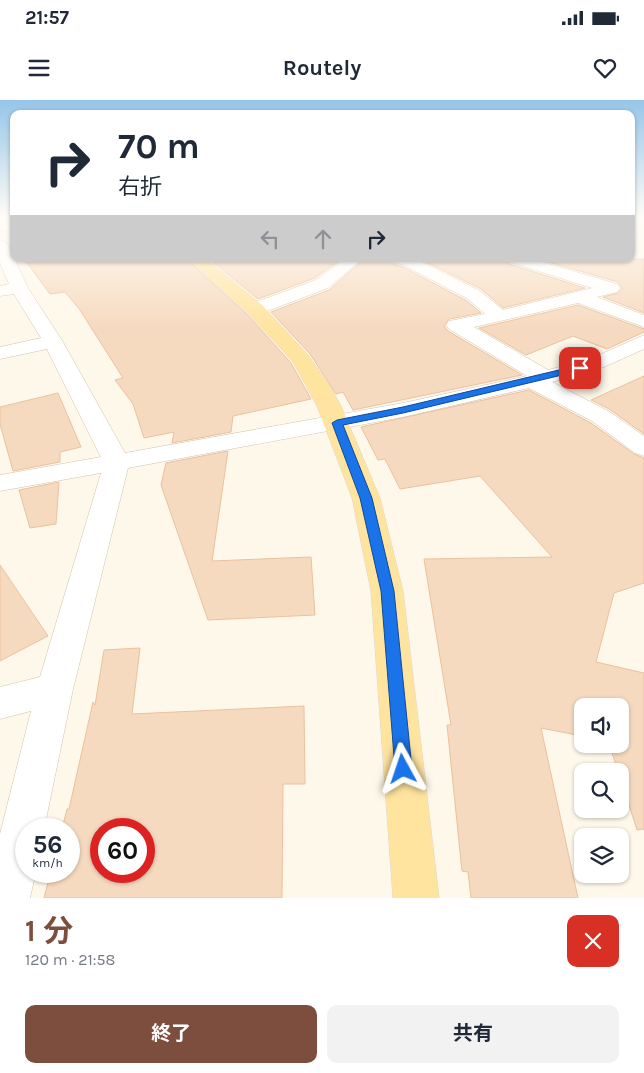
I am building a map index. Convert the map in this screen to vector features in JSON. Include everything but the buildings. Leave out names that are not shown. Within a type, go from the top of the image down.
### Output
[{"type":"main road","points":[[200,262],[255,308],[301,358],[320,388],[337,423],[366,498],[387,591],[416,898]]},
{"type":"street","points":[[4,254],[19,288],[53,342],[116,462],[55,689],[7,898]]},
{"type":"street","points":[[255,308],[322,284],[350,262]]},
{"type":"street","points":[[410,262],[474,295],[498,315]]},
{"type":"street","points":[[526,262],[611,288],[521,312],[498,315],[456,325],[538,379],[600,416],[644,448]]},
{"type":"street","points":[[0,291],[19,288]]},
{"type":"street","points":[[579,297],[644,321]]},
{"type":"street","points":[[0,483],[403,410],[538,379],[597,363],[644,341]]},
{"type":"street","points":[[0,353],[53,342]]},
{"type":"street","points":[[0,703],[55,689]]},
{"type":"route","points":[[403,769],[387,591],[366,498],[337,423],[532,381],[580,368]]}]
